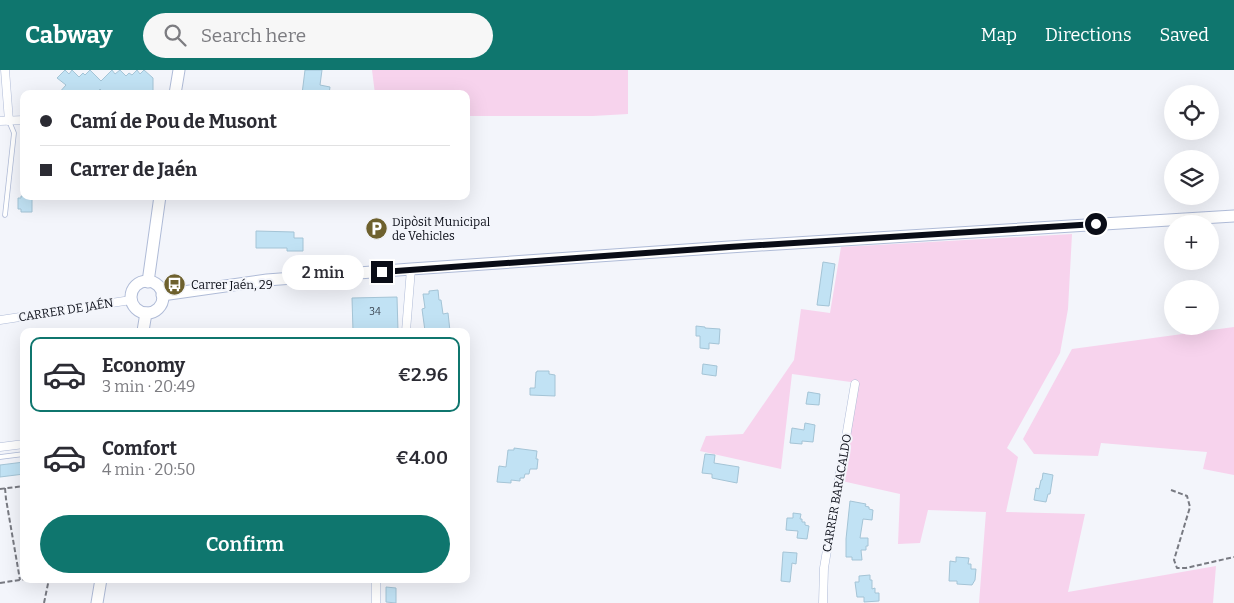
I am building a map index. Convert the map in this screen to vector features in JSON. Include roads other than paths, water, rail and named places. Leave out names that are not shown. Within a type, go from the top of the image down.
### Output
[{"type":"street","points":[[5,70],[9,120]]},
{"type":"street","points":[[176,90],[179,70]]},
{"type":"street","points":[[0,121],[20,120]]},
{"type":"street","points":[[148,282],[159,200]]},
{"type":"street","points":[[162,295],[267,280],[404,267],[1234,216]]},
{"type":"street","points":[[404,267],[406,328]]},
{"type":"street","points":[[148,282],[157,286],[162,295],[158,308],[146,313],[135,308],[131,300],[134,288],[138,284],[148,282]]},
{"type":"street","name":"CARRER DE JAÉN","points":[[0,320],[131,300]]},
{"type":"street","points":[[144,328],[146,313]]},
{"type":"street","name":"CARRER BARACALDO","points":[[823,603],[824,568],[855,384]]},
{"type":"street","points":[[0,447],[20,444]]},
{"type":"street","points":[[97,603],[100,583]]},
{"type":"street","points":[[376,583],[376,603]]},
{"type":"lane","points":[[5,215],[14,133],[9,120]]},
{"type":"lane","points":[[0,457],[20,454]]},
{"type":"place","name":"Dipòsit Municipal de Vehicles","points":[[376,229]]},
{"type":"place","name":"Carrer Jaén, 29","points":[[175,285]]}]
